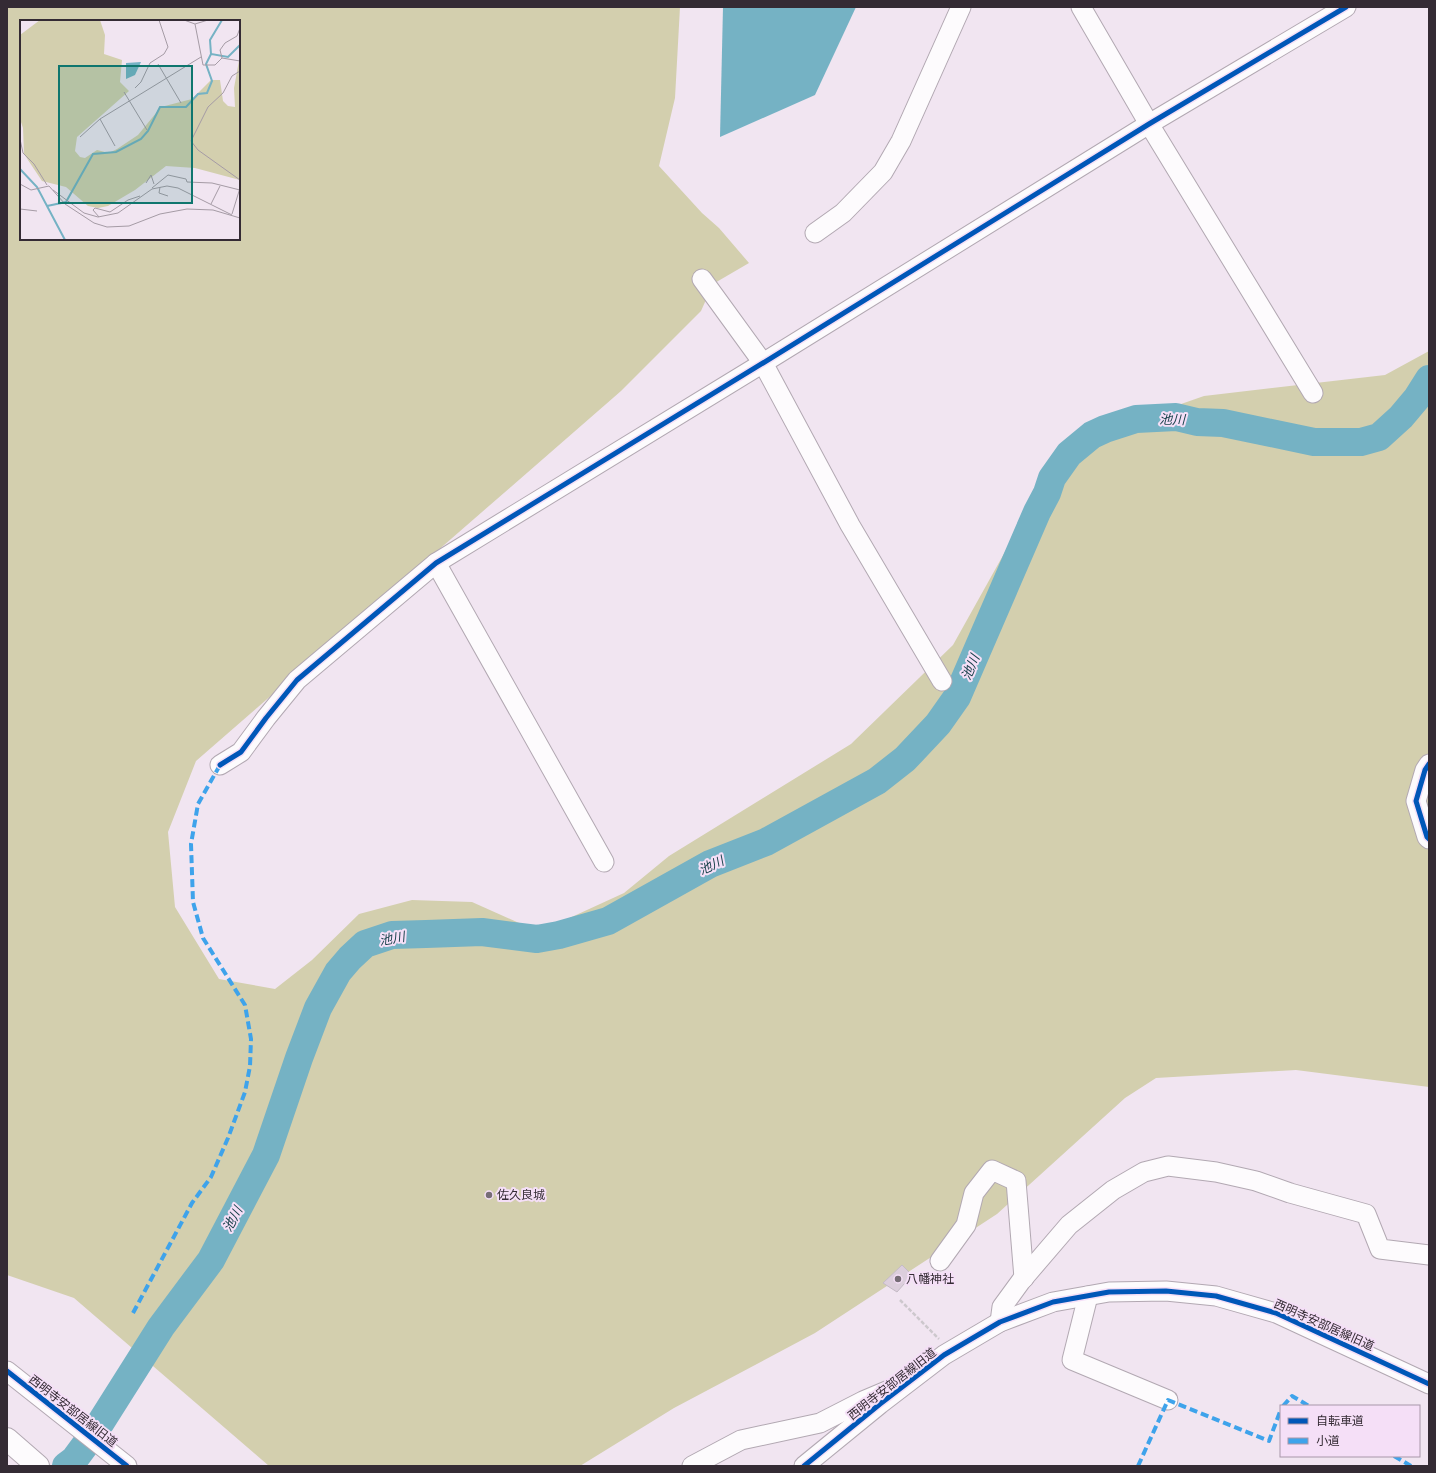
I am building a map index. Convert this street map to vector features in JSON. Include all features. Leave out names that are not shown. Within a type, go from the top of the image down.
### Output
[{"type":"main road","points":[[7,1439],[33,1462]]},
{"type":"street","points":[[815,233],[843,212],[883,172],[900,141],[961,7]]},
{"type":"street","points":[[1081,7],[1313,393]]},
{"type":"street","points":[[220,765],[241,752],[297,680],[436,562],[763,363],[1150,124],[1346,7]]},
{"type":"street","points":[[702,279],[763,363],[850,525],[942,680]]},
{"type":"street","points":[[436,562],[604,862]]},
{"type":"street","points":[[1429,764],[1425,770],[1416,801],[1427,837],[1429,839]]},
{"type":"street","points":[[1000,1322],[1002,1308],[1024,1278],[1069,1226],[1113,1190],[1144,1172],[1168,1166],[1216,1172],[1256,1181],[1290,1193],[1366,1214],[1380,1249],[1429,1255]]},
{"type":"street","points":[[940,1261],[966,1225],[974,1193],[992,1170],[1016,1181],[1024,1278]]},
{"type":"street","name":"西明寺安部居線旧道","points":[[804,1466],[944,1355],[1000,1322],[1053,1302],[1109,1292],[1166,1291],[1216,1296],[1276,1313],[1429,1384]]},
{"type":"street","points":[[1088,1296],[1072,1360],[1168,1400]]},
{"type":"street","name":"西明寺安部居線旧道","points":[[7,1371],[127,1466]]},
{"type":"street","points":[[692,1466],[741,1440],[820,1423],[863,1401],[911,1380]]},
{"type":"path","points":[[900,1300],[944,1344]]},
{"type":"shaded area","points":[[7,7],[680,7],[675,98],[659,166],[702,213],[719,228],[749,263],[713,284],[701,311],[621,391],[196,761],[168,832],[175,907],[219,979],[275,989],[312,960],[359,914],[412,900],[472,902],[539,932],[624,893],[669,856],[851,744],[953,645],[1040,489],[1098,433],[1204,396],[1385,375],[1429,351],[1429,1087],[1296,1070],[1156,1078],[1125,1098],[997,1214],[815,1333],[674,1408],[580,1466],[269,1466],[74,1298],[7,1275]]},
{"type":"water","points":[[723,7],[856,7],[815,95],[720,137]]},
{"type":"building","name":"八幡神社","points":[[902,1265],[912,1275],[897,1292],[883,1283]]},
{"type":"waterway","name":"池川","points":[[66,1466],[74,1460],[94,1433],[161,1327],[211,1260],[266,1155],[299,1058],[318,1008],[338,972],[365,944],[392,935],[482,932],[537,939],[559,935],[608,921],[710,864],[766,842],[877,781],[905,759],[938,724],[957,697],[1037,512],[1047,493],[1052,478],[1069,454],[1092,435],[1136,419],[1176,417],[1197,422],[1223,423],[1314,442],[1361,442],[1379,437],[1401,417],[1417,398],[1429,379]]},
{"type":"marked path","points":[[133,1313],[192,1203],[211,1177],[228,1138],[245,1092],[250,1066],[251,1039],[245,1005],[203,938],[193,902],[191,844],[198,804],[220,765]]},
{"type":"marked path","points":[[1284,1405],[1292,1396],[1307,1405]]},
{"type":"marked path","points":[[1138,1466],[1168,1400],[1269,1441],[1280,1412]]},
{"type":"marked path","points":[[1396,1457],[1411,1466]]},
{"type":"cycle path","points":[[220,765],[241,752],[297,680],[436,563],[1149,124],[1346,7]]},
{"type":"cycle path","points":[[1429,764],[1425,770],[1416,801],[1427,837],[1429,839]]},
{"type":"cycle path","points":[[804,1466],[880,1404],[944,1355],[1000,1322],[1053,1302],[1109,1292],[1166,1291],[1216,1296],[1276,1313],[1429,1384]]},
{"type":"cycle path","points":[[7,1371],[127,1466]]},
{"type":"place","name":"佐久良城","points":[[489,1195]]},
{"type":"place","name":"八幡神社","points":[[898,1279]]}]
